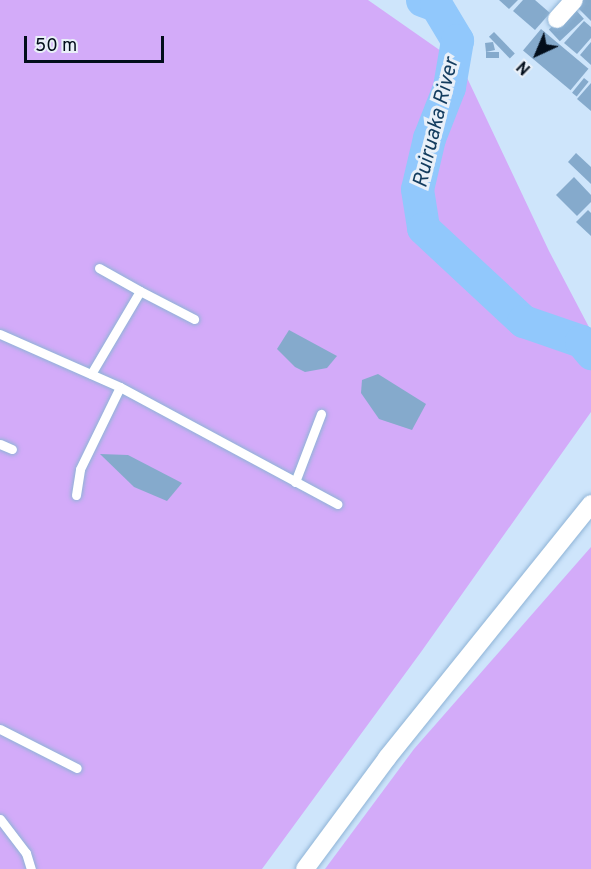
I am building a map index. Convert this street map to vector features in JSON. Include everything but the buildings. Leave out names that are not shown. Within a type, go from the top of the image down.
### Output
[{"type":"street","points":[[557,19],[574,0]]},
{"type":"street","points":[[305,869],[387,758],[591,504]]},
{"type":"lane","points":[[99,268],[194,319]]},
{"type":"lane","points":[[91,374],[140,291]]},
{"type":"lane","points":[[0,334],[120,387],[337,504]]},
{"type":"lane","points":[[76,495],[80,469],[120,387]]},
{"type":"lane","points":[[295,482],[321,414]]},
{"type":"lane","points":[[0,444],[12,449]]},
{"type":"lane","points":[[0,729],[77,768]]},
{"type":"lane","points":[[0,819],[26,853],[31,869]]},
{"type":"shaded area","points":[[0,0],[368,0],[461,65],[549,251],[591,331],[591,412],[421,652],[262,869],[0,869]]},
{"type":"shaded area","points":[[591,547],[591,869],[325,869],[414,749]]},
{"type":"waterway","name":"Ruiruaka River","points":[[422,0],[436,5],[457,40],[449,87],[429,138],[417,189],[423,228],[523,321],[581,341],[591,353]]}]
